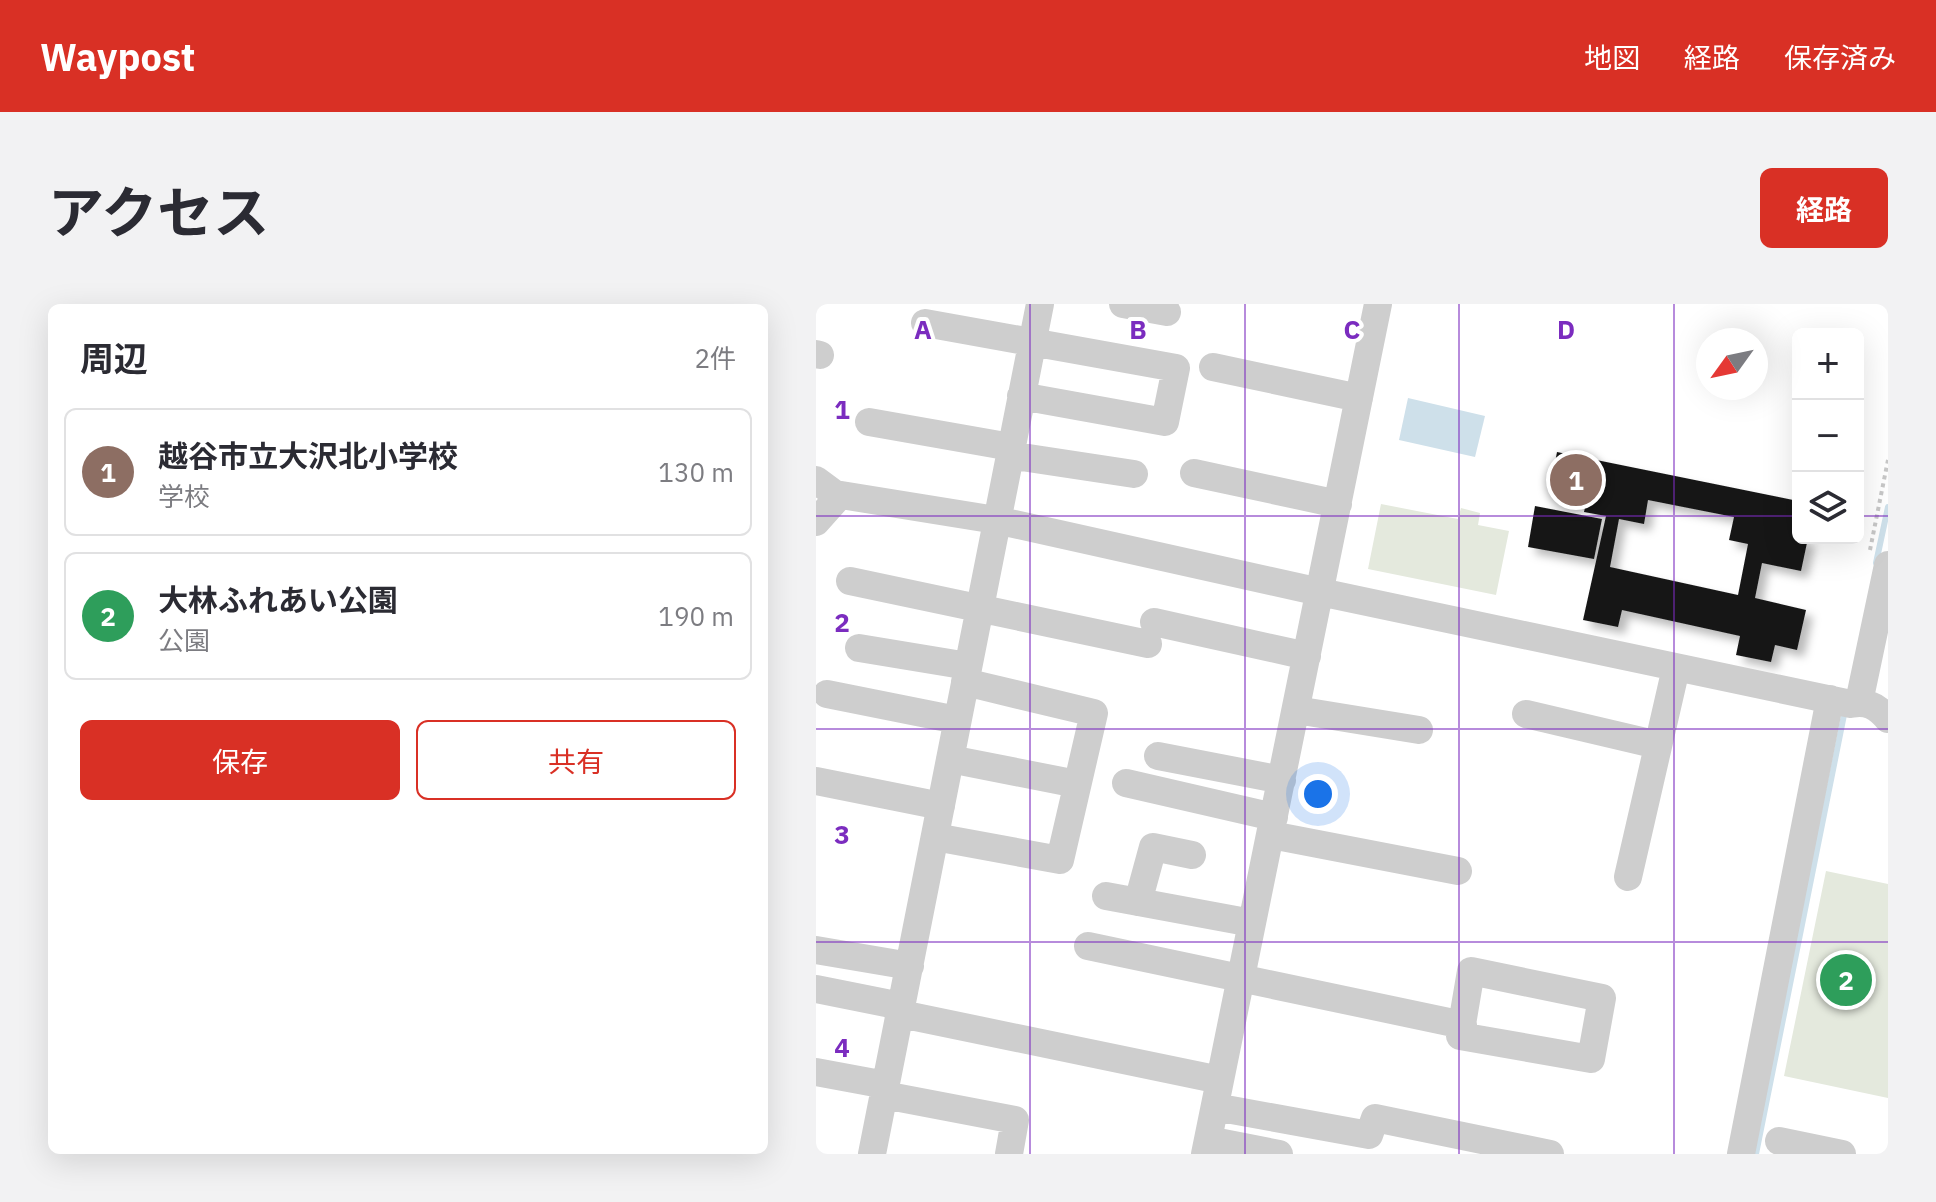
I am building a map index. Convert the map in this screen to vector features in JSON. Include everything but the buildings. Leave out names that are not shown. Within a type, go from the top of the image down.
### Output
[{"type":"street","points":[[872,1154],[1040,304]]},
{"type":"street","points":[[1123,304],[1167,312]]},
{"type":"street","points":[[1279,1154],[1207,1147],[1378,304]]},
{"type":"street","points":[[925,323],[1176,368],[1165,422],[1021,396]]},
{"type":"street","points":[[1213,367],[1359,398]]},
{"type":"street","points":[[869,422],[1134,474]]},
{"type":"street","points":[[1194,473],[1338,504]]},
{"type":"street","points":[[816,522],[828,488],[996,520],[1320,592],[1878,709],[1888,565]]},
{"type":"street","points":[[850,581],[979,609],[1307,656]]},
{"type":"street","points":[[859,648],[966,674],[1094,713],[1060,860],[935,837]]},
{"type":"street","points":[[1628,877],[1676,668]]},
{"type":"street","points":[[827,694],[957,720]]},
{"type":"street","points":[[1741,1154],[1830,699]]},
{"type":"street","points":[[1296,710],[1419,730]]},
{"type":"street","points":[[1526,714],[1658,745]]},
{"type":"street","points":[[1158,756],[1282,780]]},
{"type":"street","points":[[950,759],[1077,784]]},
{"type":"street","points":[[816,781],[941,806]]},
{"type":"street","points":[[1126,783],[1272,826],[1458,871]]},
{"type":"street","points":[[1138,902],[1153,847],[1192,855]]},
{"type":"street","points":[[1106,896],[1252,923]]},
{"type":"street","points":[[1088,946],[1463,1025]]},
{"type":"street","points":[[816,950],[910,966]]},
{"type":"street","points":[[1471,971],[1602,998],[1591,1059],[1460,1036],[1463,1025],[1471,971]]},
{"type":"street","points":[[816,989],[891,1004],[901,1014],[1218,1093],[1369,1135],[1375,1118],[1550,1154]]},
{"type":"street","points":[[816,1072],[1015,1120],[1009,1154]]},
{"type":"street","points":[[1779,1141],[1842,1154]]},
{"type":"shaded area","points":[[1381,504],[1458,519],[1461,508],[1480,513],[1478,525],[1509,531],[1496,595],[1368,569]]},
{"type":"shaded area","points":[[1826,871],[1888,884],[1888,1098],[1784,1076]]},
{"type":"water","points":[[1408,398],[1485,416],[1475,457],[1399,440]]},
{"type":"waterway","points":[[1876,563],[1888,507]]},
{"type":"waterway","points":[[1756,1154],[1845,710]]},
{"type":"place","name":"越谷市立大沢北小学校","points":[[1576,480]]},
{"type":"place","name":"大林ふれあい公園","points":[[1846,980]]}]
